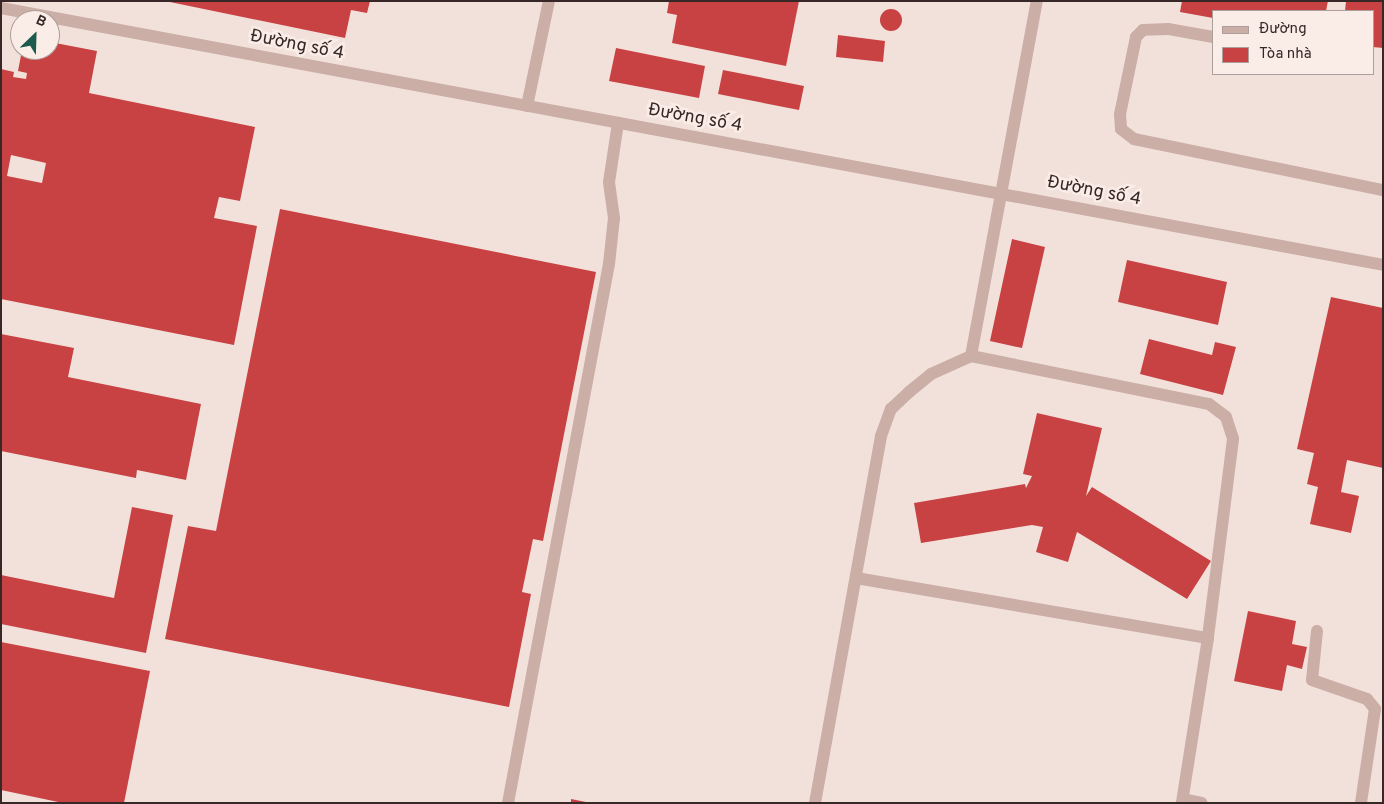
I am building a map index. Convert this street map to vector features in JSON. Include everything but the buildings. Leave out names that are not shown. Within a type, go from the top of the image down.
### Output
[{"type":"street","points":[[527,106],[549,1]]},
{"type":"street","points":[[971,356],[1000,192],[1038,1]]},
{"type":"street","name":"Đường số 4","points":[[1,8],[1000,192],[1383,265]]},
{"type":"street","points":[[1212,37],[1168,28],[1143,30],[1136,37],[1120,114],[1122,129],[1134,139],[1383,190]]},
{"type":"street","points":[[508,803],[609,264],[614,218],[609,182],[618,123]]},
{"type":"street","points":[[815,803],[881,436],[891,409],[931,374],[971,356],[1209,404],[1226,418],[1233,439],[1208,638],[1183,801],[1202,803]]},
{"type":"street","points":[[856,578],[1208,638]]},
{"type":"street","points":[[1316,630],[1312,680],[1367,699],[1375,709],[1361,803]]}]
